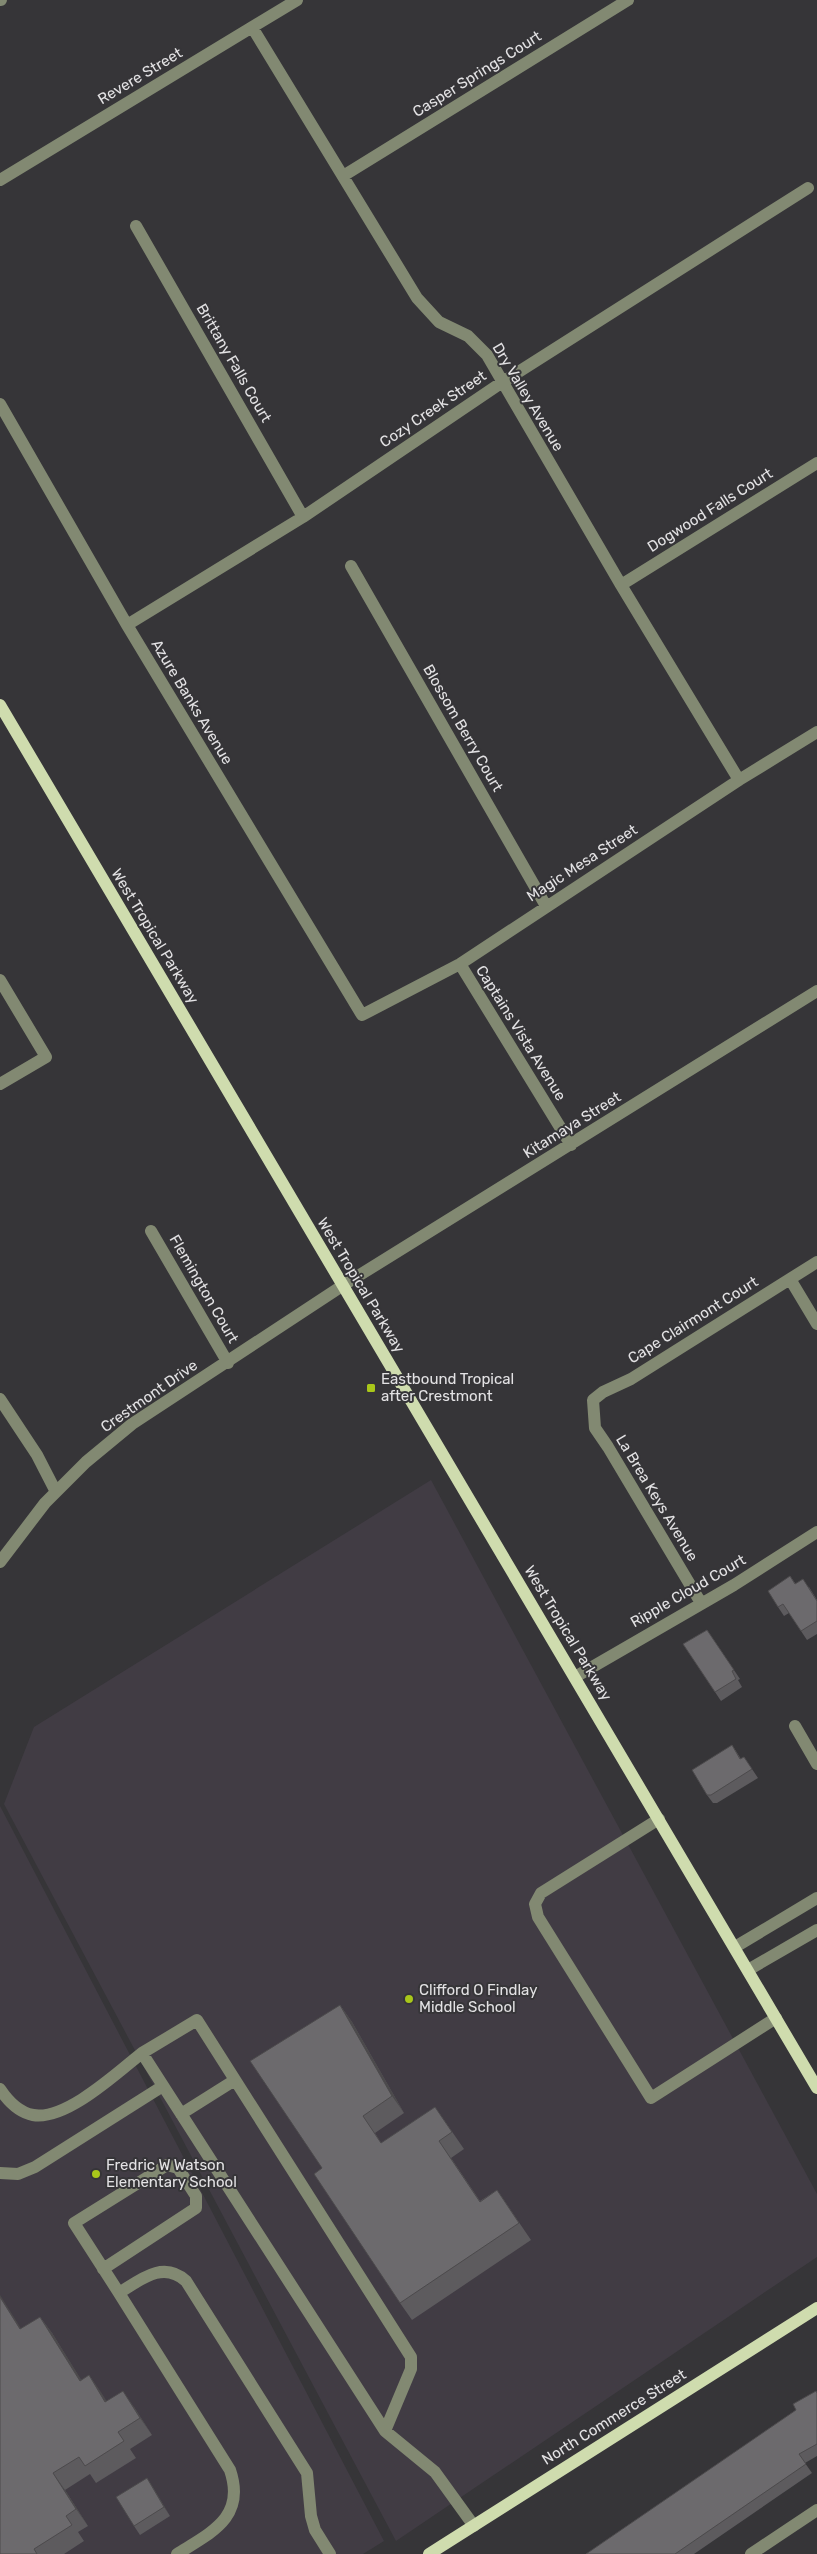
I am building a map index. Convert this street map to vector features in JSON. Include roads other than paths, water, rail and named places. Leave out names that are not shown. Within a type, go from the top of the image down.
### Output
[{"type":"main road","name":"West Tropical Parkway","points":[[0,705],[817,2088]]},
{"type":"main road","name":"North Commerce Street","points":[[429,2554],[817,2308]]},
{"type":"street","name":"Revere Street","points":[[0,180],[297,0]]},
{"type":"street","name":"Casper Springs Court","points":[[344,176],[628,0]]},
{"type":"street","name":"Dry Valley Avenue","points":[[252,27],[417,298],[439,322],[468,336],[487,355],[501,383],[739,780]]},
{"type":"street","name":"Cozy Creek Street","points":[[127,625],[303,517],[501,383],[808,188]]},
{"type":"street","name":"Brittany Falls Court","points":[[136,226],[303,517]]},
{"type":"street","name":"Azure Banks Avenue","points":[[0,404],[127,625],[362,1015]]},
{"type":"street","name":"Dogwood Falls Court","points":[[621,585],[817,463]]},
{"type":"street","name":"Blossom Berry Court","points":[[351,566],[546,906]]},
{"type":"street","name":"Magic Mesa Street","points":[[362,1015],[460,964],[739,780],[817,732]]},
{"type":"street","name":"Captains Vista Avenue","points":[[460,964],[571,1145]]},
{"type":"street","points":[[0,980],[46,1056],[0,1084]]},
{"type":"street","name":"Kitamaya Street","points":[[342,1286],[817,991]]},
{"type":"street","name":"Flemington Court","points":[[151,1231],[228,1363]]},
{"type":"street","name":"Cape Clairmont Court","points":[[592,1408],[593,1400],[603,1392],[631,1379],[817,1262]]},
{"type":"street","points":[[790,1279],[817,1324]]},
{"type":"street","name":"Crestmont Drive","points":[[0,1562],[56,1492],[86,1462],[132,1424],[190,1384],[228,1363],[342,1286]]},
{"type":"street","points":[[0,1400],[37,1455],[56,1492]]},
{"type":"street","name":"La Brea Keys Avenue","points":[[592,1408],[594,1428],[608,1446],[700,1603]]},
{"type":"street","name":"Ripple Cloud Court","points":[[575,1677],[734,1585],[817,1532]]},
{"type":"street","points":[[795,1726],[817,1764]]},
{"type":"street","points":[[659,1819],[541,1893],[535,1904],[538,1918],[651,2098],[776,2018]]},
{"type":"street","points":[[735,1947],[817,1898]]},
{"type":"street","points":[[748,1970],[817,1930]]},
{"type":"street","points":[[0,2090],[9,2102],[20,2110],[33,2115],[47,2115],[62,2110],[100,2086],[142,2053],[197,2020],[411,2356],[411,2369],[385,2431]]},
{"type":"street","points":[[142,2053],[385,2431],[435,2472],[474,2526]]},
{"type":"street","points":[[181,2114],[235,2080]]},
{"type":"street","points":[[0,2174],[18,2174],[34,2168],[163,2086]]},
{"type":"street","points":[[103,2269],[196,2208],[196,2196],[178,2168],[166,2165],[74,2223],[118,2293],[230,2470],[234,2482],[235,2498],[230,2511],[222,2523],[208,2535],[177,2554]]},
{"type":"street","points":[[118,2293],[156,2272],[166,2271],[179,2275],[186,2281],[307,2473],[311,2516],[315,2530],[330,2554]]},
{"type":"street","points":[[751,2554],[817,2510]]},
{"type":"place","name":"Eastbound Tropical after Crestmont","points":[[371,1388]]},
{"type":"place","name":"Clifford O Findlay Middle School","points":[[409,1999]]},
{"type":"place","name":"Fredric W Watson Elementary School","points":[[96,2174]]}]
